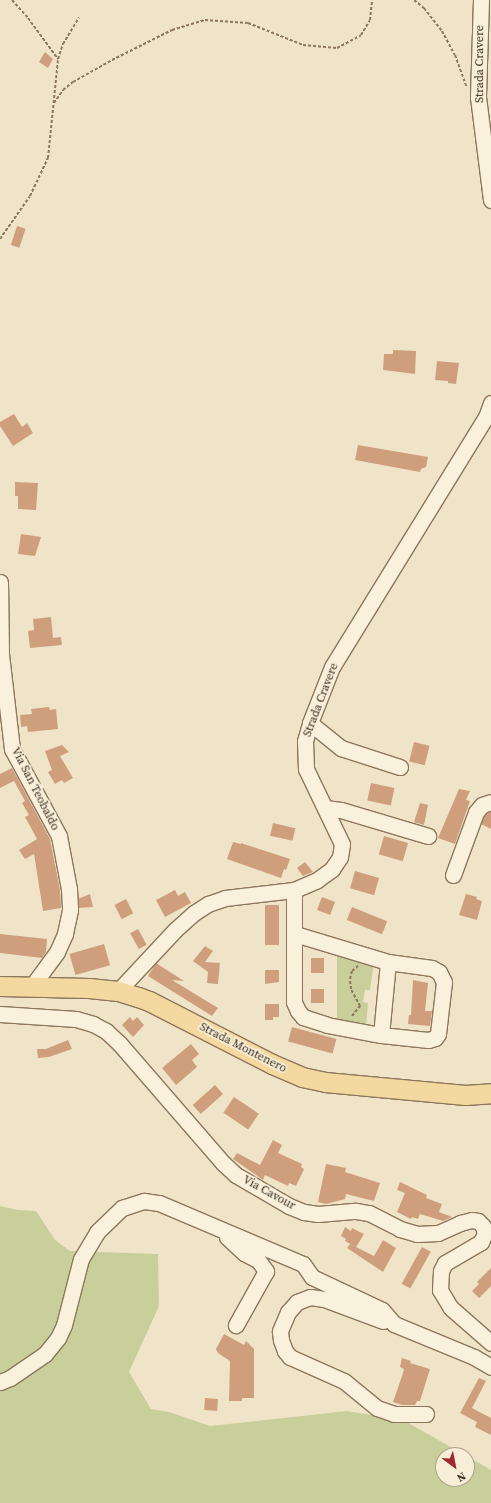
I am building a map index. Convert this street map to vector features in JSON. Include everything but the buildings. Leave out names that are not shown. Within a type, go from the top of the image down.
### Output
[{"type":"main road","name":"Strada Montenero","points":[[0,986],[89,988],[118,991],[149,1001],[272,1064],[302,1077],[325,1082],[403,1090],[465,1095],[491,1093]]},
{"type":"street","name":"Strada Cravere","points":[[480,0],[478,97],[491,200]]},
{"type":"street","name":"Strada Cravere","points":[[118,991],[175,930],[194,913],[208,904],[225,898],[294,890],[317,880],[332,869],[340,857],[342,844],[306,769],[305,741],[310,723],[332,667],[486,417],[491,403]]},
{"type":"street","name":"Via San Teobaldo","points":[[0,582],[1,654],[12,749],[59,836],[70,889],[70,910],[65,934],[57,952],[32,986]]},
{"type":"street","points":[[310,723],[341,748],[400,767]]},
{"type":"street","points":[[453,875],[476,812],[482,805],[491,802]]},
{"type":"street","points":[[325,808],[341,810],[428,836]]},
{"type":"street","points":[[294,890],[294,1002],[298,1011],[303,1017],[327,1025],[381,1035],[428,1040],[435,1038],[438,1034],[444,982],[439,972],[432,968],[388,962],[295,934]]},
{"type":"street","points":[[381,1035],[388,962]]},
{"type":"street","name":"Via Cavour","points":[[0,1014],[76,1019],[92,1024],[106,1031],[119,1043],[223,1163],[243,1179],[289,1206],[304,1212],[318,1214],[341,1211],[363,1212],[400,1229],[417,1234],[438,1233],[460,1222],[472,1220],[478,1221],[483,1226],[485,1233],[481,1242],[445,1263],[441,1271],[440,1290],[451,1308],[491,1343]]},
{"type":"street","points":[[0,1382],[10,1378],[45,1354],[58,1338],[64,1325],[81,1259],[97,1232],[122,1208],[144,1201],[159,1203],[219,1230],[303,1264],[312,1277],[382,1310],[394,1324]]},
{"type":"street","points":[[219,1230],[244,1252],[258,1260],[266,1271],[236,1325]]},
{"type":"street","points":[[426,1414],[394,1414],[377,1408],[344,1381],[290,1357],[284,1351],[280,1331],[288,1312],[297,1302],[310,1297],[324,1299],[394,1324],[474,1357],[491,1367]]},
{"type":"path","points":[[12,0],[28,18],[58,59]]},
{"type":"path","points":[[54,103],[63,90],[73,82],[112,60],[172,30],[205,20],[248,24],[303,45],[337,48],[361,35],[370,20],[372,0]]},
{"type":"path","points":[[414,0],[424,8],[442,31],[455,55],[465,85],[478,97]]},
{"type":"path","points":[[0,239],[30,196],[48,158],[58,59],[62,44],[80,17]]},
{"type":"path","points":[[350,1029],[351,1019],[360,1006],[351,990],[350,979],[352,971],[362,962],[364,955]]},
{"type":"green space","points":[[337,953],[374,963],[370,990],[365,990],[363,1002],[368,1003],[366,1028],[337,1022]]},
{"type":"green space","points":[[0,1206],[18,1210],[36,1211],[55,1240],[70,1251],[158,1254],[159,1306],[129,1372],[151,1409],[169,1412],[210,1426],[347,1411],[403,1420],[451,1447],[435,1447],[435,1487],[475,1487],[475,1461],[491,1470],[491,1503],[0,1503]]}]
